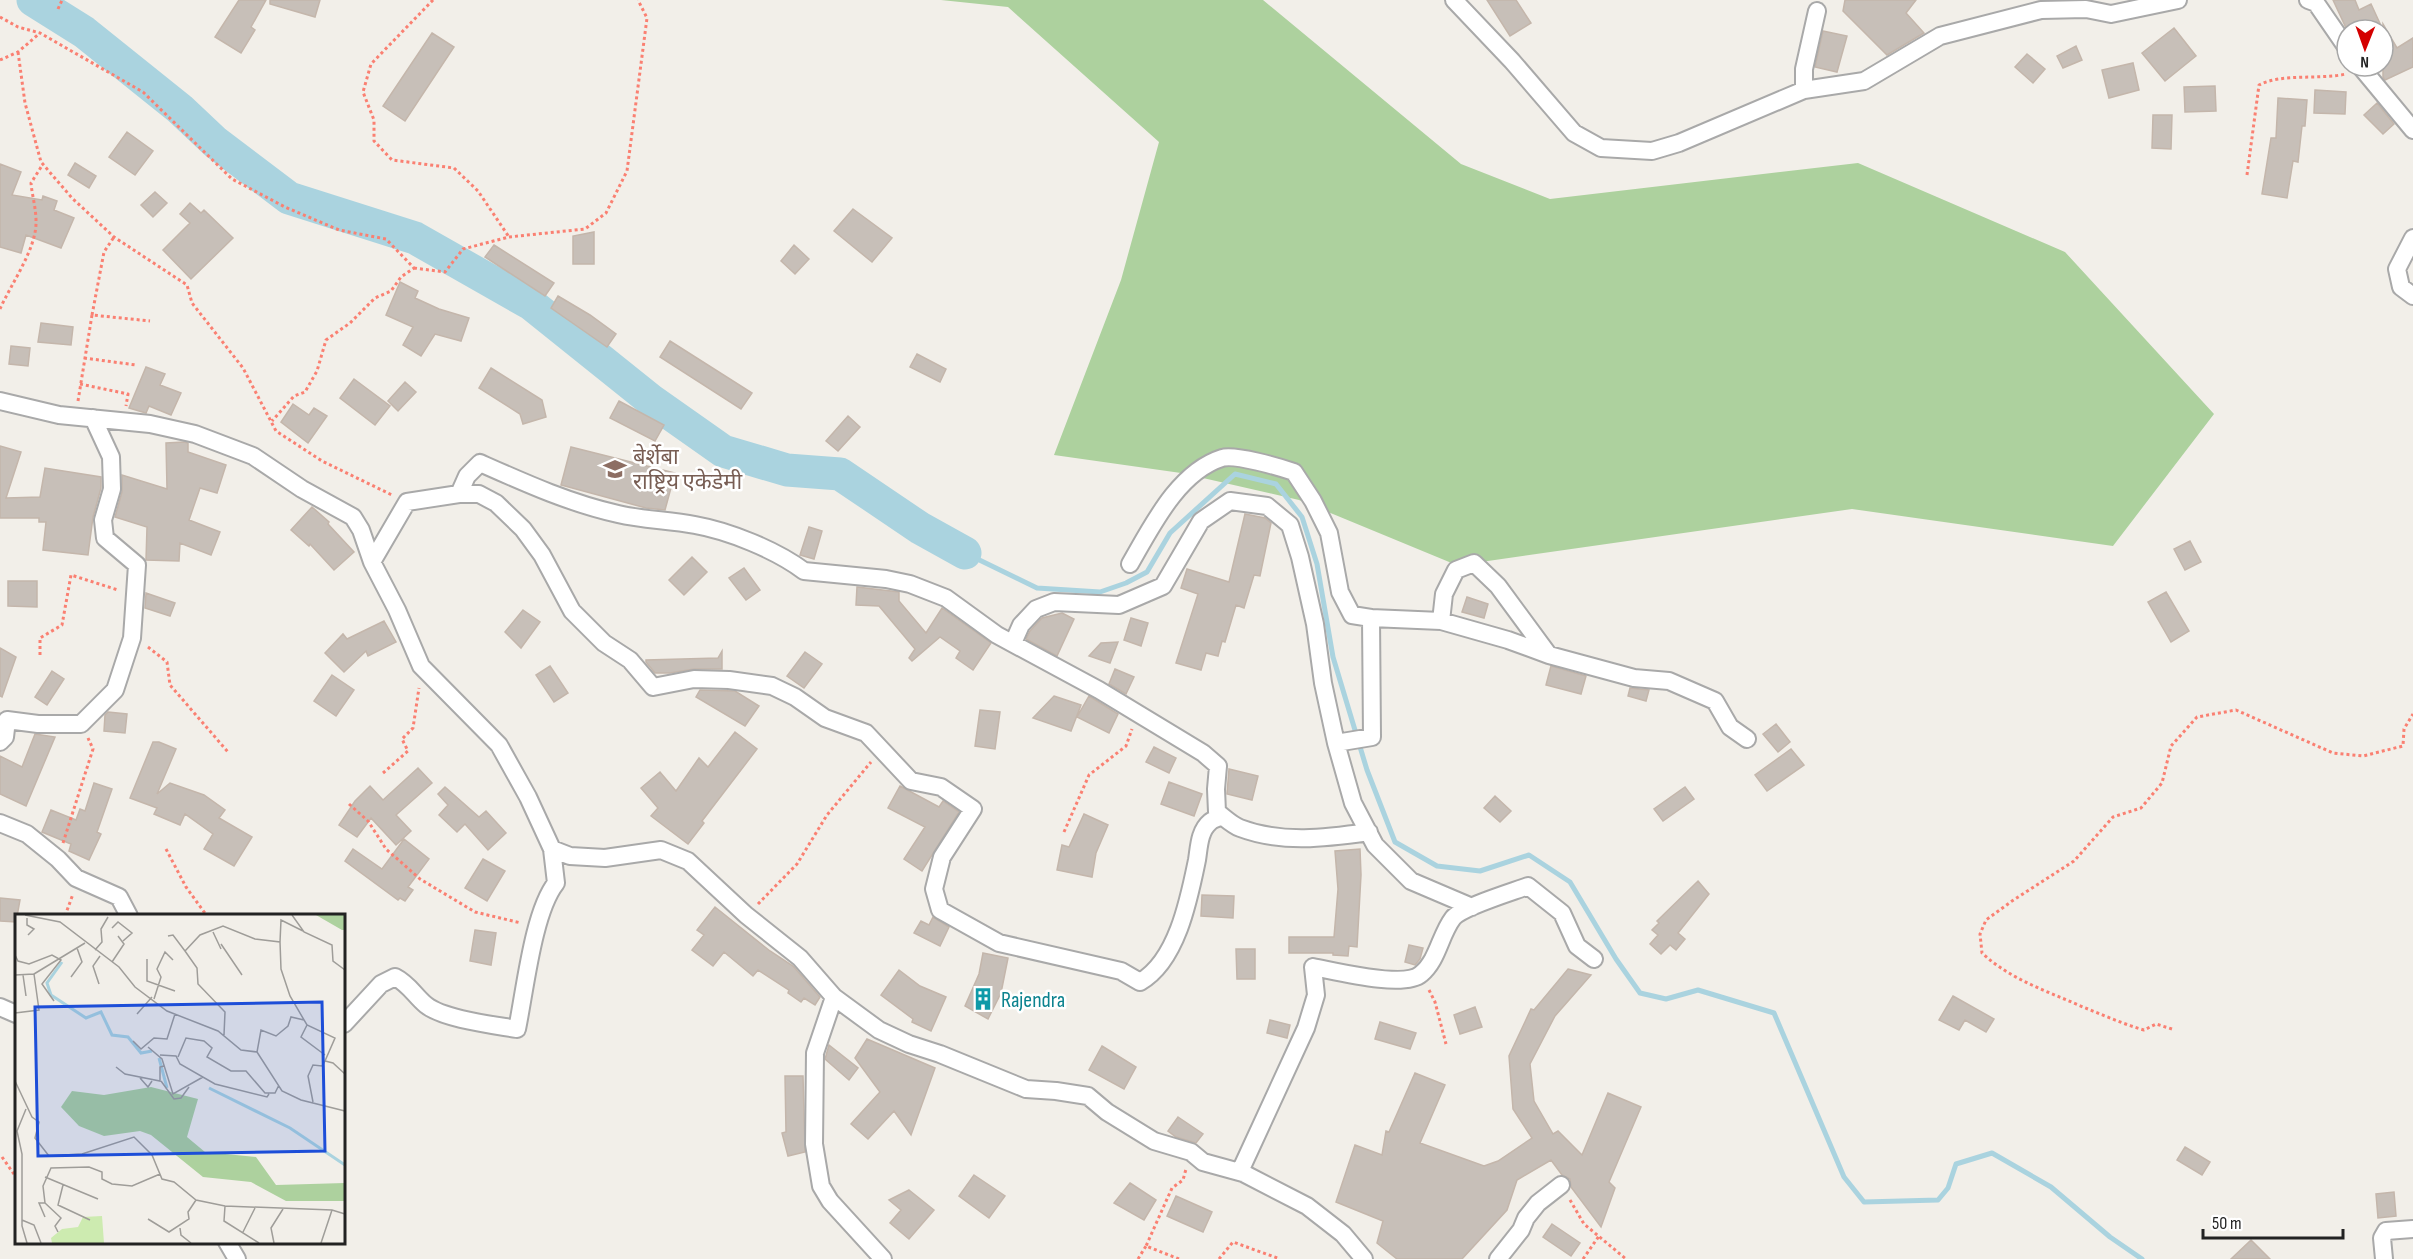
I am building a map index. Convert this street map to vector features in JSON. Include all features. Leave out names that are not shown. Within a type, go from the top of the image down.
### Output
[{"type":"street","points":[[1454,0],[1512,61],[1574,133],[1601,148],[1652,151],[1679,143],[1804,90],[1864,81],[1940,36],[1998,19],[2041,10],[2086,9],[2111,14],[2178,0]]},
{"type":"street","points":[[2314,1],[2335,31]]},
{"type":"street","points":[[1804,90],[1804,69],[1817,11]]},
{"type":"street","points":[[2369,78],[2413,130]]},
{"type":"street","points":[[2413,238],[2397,268],[2401,287],[2413,296]]},
{"type":"street","points":[[0,401],[59,416],[150,424],[195,434],[253,456],[302,489],[353,517],[361,530],[372,562],[397,610],[421,666],[499,745],[528,797],[552,849],[556,883],[547,894],[537,927],[517,1029],[460,1018],[428,1006],[405,982],[395,977],[381,984],[345,1023]]},
{"type":"street","points":[[0,742],[5,737],[7,720],[38,724],[81,724],[115,690],[132,638],[137,565],[105,538],[103,520],[112,489],[111,457],[84,418]]},
{"type":"street","points":[[1130,564],[1174,496],[1197,469],[1223,457],[1263,462],[1294,472],[1313,501],[1329,533],[1340,592],[1352,615],[1441,621],[1508,640],[1549,655],[1634,678],[1669,681],[1715,701],[1730,727],[1747,739]]},
{"type":"street","points":[[459,494],[467,476],[480,464],[551,495],[617,514],[659,522],[694,524],[726,532],[793,563],[804,571],[886,579],[910,584],[946,598],[1013,643],[1099,690],[1203,753],[1218,766],[1217,812],[1238,828],[1272,836],[1318,839],[1369,832]]},
{"type":"street","points":[[372,562],[407,502],[459,494],[479,494],[496,503],[523,529],[542,555],[572,611],[604,643],[630,660],[653,687],[694,679],[729,680],[772,686],[795,697],[825,718],[866,733],[911,781],[941,787],[973,809],[942,857],[934,889],[940,910],[999,943],[1121,971],[1140,982],[1150,976],[1170,947],[1186,913],[1201,835],[1209,822],[1222,816]]},
{"type":"street","points":[[1013,643],[1021,625],[1036,609],[1054,602],[1119,604],[1163,586],[1201,521],[1230,501],[1267,506],[1290,525],[1300,557],[1315,624],[1323,684],[1336,743],[1353,803],[1375,845],[1412,881],[1472,907]]},
{"type":"street","points":[[1441,621],[1444,594],[1455,570],[1474,563],[1498,586],[1549,655]]},
{"type":"street","points":[[1336,743],[1372,737],[1371,618]]},
{"type":"street","points":[[0,823],[27,834],[58,859],[76,878],[119,897],[128,914]]},
{"type":"street","points":[[552,849],[570,856],[605,858],[661,850],[688,861],[746,915],[800,958],[834,997],[879,1030],[909,1044],[1026,1089],[1088,1096],[1107,1112],[1154,1141],[1191,1152],[1203,1162],[1243,1173],[1307,1206],[1343,1234],[1364,1259]]},
{"type":"street","points":[[1243,1173],[1242,1167],[1306,1028],[1316,995],[1313,967],[1404,980],[1420,975],[1435,954],[1453,917],[1472,907],[1528,886],[1562,913],[1577,946],[1594,959]]},
{"type":"street","points":[[834,997],[814,1053],[814,1144],[821,1186],[830,1201],[883,1259]]},
{"type":"street","points":[[0,1007],[15,1014]]},
{"type":"street","points":[[1498,1259],[1515,1239],[1532,1210],[1562,1185]]},
{"type":"street","points":[[2384,1259],[2382,1239],[2386,1231],[2413,1230]]},
{"type":"street","points":[[228,1244],[237,1259]]},
{"type":"path","points":[[58,9],[62,0]]},
{"type":"path","points":[[433,0],[371,64],[363,92],[374,120],[374,141],[392,160],[454,168],[478,191],[508,237]]},
{"type":"path","points":[[0,17],[18,27],[40,33],[143,92],[232,179],[285,207],[339,230],[386,239],[414,268],[446,272],[463,249],[508,237],[585,229],[606,213],[627,171],[647,18],[638,0]]},
{"type":"path","points":[[0,60],[18,52],[40,33]]},
{"type":"path","points":[[18,52],[25,103],[43,164],[72,198],[114,237],[188,285],[192,303],[243,368],[276,431],[322,461],[407,502]]},
{"type":"path","points":[[2247,174],[2259,85],[2270,79],[2335,76]]},
{"type":"path","points":[[0,309],[27,256],[36,222],[31,183],[43,164]]},
{"type":"path","points":[[84,418],[80,384],[84,358],[105,252],[114,237]]},
{"type":"path","points":[[272,421],[294,396],[305,392],[317,371],[326,340],[350,323],[375,298],[391,291],[401,277],[414,268]]},
{"type":"path","points":[[92,315],[150,321]]},
{"type":"path","points":[[84,358],[136,364]]},
{"type":"path","points":[[80,384],[128,394],[123,422]]},
{"type":"path","points":[[40,655],[40,638],[62,625],[71,574],[134,594]]},
{"type":"path","points":[[132,638],[133,635],[167,662],[170,685],[228,752]]},
{"type":"path","points":[[383,773],[408,751],[402,739],[413,728],[421,666]]},
{"type":"path","points":[[2172,1029],[2156,1024],[2144,1030],[2118,1022],[2036,988],[1998,968],[1982,953],[1980,934],[1986,920],[2012,900],[2074,861],[2113,817],[2141,808],[2162,783],[2171,746],[2197,717],[2236,710],[2332,753],[2363,756],[2403,746],[2404,729],[2413,714]]},
{"type":"path","points":[[1064,832],[1089,776],[1126,746],[1138,714]]},
{"type":"path","points":[[58,859],[93,749],[81,724]]},
{"type":"path","points":[[746,915],[797,864],[827,815],[857,776],[882,750]]},
{"type":"path","points":[[349,804],[368,821],[386,849],[420,879],[475,912],[537,927]]},
{"type":"path","points":[[166,849],[186,887],[206,914]]},
{"type":"path","points":[[1420,975],[1435,1002],[1446,1044]]},
{"type":"path","points":[[1138,1259],[1172,1188],[1183,1180],[1191,1152]]},
{"type":"path","points":[[2,1157],[15,1176]]},
{"type":"path","points":[[1562,1185],[1584,1224],[1626,1259]]},
{"type":"path","points":[[1582,1259],[1599,1236]]},
{"type":"path","points":[[1219,1259],[1233,1242],[1280,1259]]},
{"type":"path","points":[[1146,1246],[1179,1259]]},
{"type":"green space","points":[[941,0],[1263,0],[1461,164],[1550,199],[1858,163],[2065,252],[2214,414],[2113,546],[1852,509],[1454,564],[1299,500],[1181,473],[1054,455],[1121,280],[1159,142],[1008,7]]},
{"type":"building","points":[[239,0],[266,0],[251,27],[255,30],[241,53],[215,37]]},
{"type":"building","points":[[270,0],[320,0],[315,17],[270,4]]},
{"type":"building","points":[[1487,0],[1516,0],[1531,23],[1510,36]]},
{"type":"building","points":[[1845,0],[1916,0],[1906,13],[1924,33],[1887,55],[1843,11]]},
{"type":"building","points":[[2333,0],[2355,0],[2359,10],[2371,4],[2377,18],[2341,18]]},
{"type":"building","points":[[2174,28],[2196,56],[2165,81],[2142,53]]},
{"type":"building","points":[[1823,31],[1847,36],[1837,72],[1815,67]]},
{"type":"building","points":[[432,33],[454,47],[405,121],[383,106]]},
{"type":"building","points":[[2413,38],[2413,67],[2395,75],[2395,45],[2397,48]]},
{"type":"building","points":[[2076,46],[2082,60],[2063,68],[2057,56]]},
{"type":"building","points":[[2027,54],[2045,69],[2033,83],[2015,67]]},
{"type":"building","points":[[2133,63],[2139,90],[2109,98],[2102,70]]},
{"type":"building","points":[[2215,86],[2216,111],[2185,112],[2184,87]]},
{"type":"building","points":[[2315,90],[2346,92],[2345,114],[2314,113]]},
{"type":"building","points":[[2278,98],[2307,100],[2298,162],[2293,161],[2287,198],[2262,194],[2271,138],[2276,138]]},
{"type":"building","points":[[2377,103],[2394,124],[2383,134],[2364,115]]},
{"type":"building","points":[[2153,115],[2172,115],[2171,149],[2152,148]]},
{"type":"building","points":[[127,132],[153,151],[135,175],[109,157]]},
{"type":"building","points":[[75,163],[96,176],[89,188],[68,175]]},
{"type":"building","points":[[0,164],[21,172],[12,195],[42,200],[43,196],[57,201],[54,210],[74,218],[61,248],[26,235],[21,253],[0,247]]},
{"type":"building","points":[[155,192],[167,203],[153,217],[141,205]]},
{"type":"building","points":[[190,203],[201,213],[204,210],[233,238],[191,279],[163,250],[190,223],[180,214]]},
{"type":"building","points":[[853,209],[892,238],[872,262],[834,231]]},
{"type":"building","points":[[594,232],[594,264],[573,264],[573,236]]},
{"type":"building","points":[[494,245],[554,283],[545,296],[485,257]]},
{"type":"building","points":[[794,245],[809,259],[795,274],[781,261]]},
{"type":"building","points":[[400,282],[418,291],[415,298],[439,309],[469,318],[461,341],[435,334],[421,356],[403,345],[413,327],[386,315]]},
{"type":"building","points":[[558,296],[616,334],[607,347],[551,308]]},
{"type":"building","points":[[41,323],[73,327],[71,345],[38,342]]},
{"type":"building","points":[[670,341],[752,393],[741,409],[660,357]]},
{"type":"building","points":[[11,346],[30,348],[28,366],[9,364]]},
{"type":"building","points":[[917,354],[946,369],[940,382],[910,367]]},
{"type":"building","points":[[146,367],[165,374],[160,385],[181,393],[171,415],[149,406],[146,413],[129,408]]},
{"type":"building","points":[[491,368],[542,400],[546,417],[523,424],[520,414],[479,388]]},
{"type":"building","points":[[354,379],[390,406],[375,425],[340,398]]},
{"type":"building","points":[[405,382],[416,392],[398,411],[388,401]]},
{"type":"building","points":[[619,401],[664,425],[655,441],[610,418]]},
{"type":"building","points":[[293,404],[309,415],[314,408],[327,416],[308,443],[281,422]]},
{"type":"building","points":[[848,416],[860,427],[838,451],[826,441]]},
{"type":"building","points":[[166,443],[188,443],[188,452],[226,465],[217,493],[200,488],[189,520],[220,532],[211,555],[180,543],[179,561],[146,560],[147,527],[115,517],[122,492],[122,475],[167,489]]},
{"type":"building","points":[[0,446],[21,452],[6,498],[40,497],[45,468],[101,477],[101,488],[93,517],[88,555],[43,550],[46,522],[39,522],[39,518],[0,518]]},
{"type":"building","points":[[571,447],[675,473],[665,510],[646,508],[561,485]]},
{"type":"building","points":[[312,507],[329,522],[328,524],[354,552],[334,570],[310,544],[309,546],[291,530]]},
{"type":"building","points":[[1245,514],[1265,518],[1271,523],[1260,576],[1254,575],[1244,608],[1236,605],[1225,642],[1222,641],[1218,656],[1206,653],[1201,670],[1176,663],[1198,594],[1181,588],[1187,569],[1229,582]]},
{"type":"building","points":[[809,527],[822,531],[814,559],[800,555]]},
{"type":"building","points":[[2190,541],[2201,562],[2185,570],[2174,549]]},
{"type":"building","points":[[692,557],[707,572],[684,595],[669,580]]},
{"type":"building","points":[[744,568],[760,590],[746,600],[729,578]]},
{"type":"building","points":[[8,581],[37,581],[37,607],[8,606]]},
{"type":"building","points":[[857,587],[899,592],[899,601],[926,633],[942,608],[991,643],[973,670],[956,658],[960,651],[940,637],[912,661],[909,658],[915,649],[879,606],[856,605]]},
{"type":"building","points":[[2166,592],[2189,631],[2171,642],[2148,602]]},
{"type":"building","points":[[146,593],[175,603],[170,616],[145,608]]},
{"type":"building","points":[[1467,597],[1488,604],[1484,618],[1462,612]]},
{"type":"building","points":[[523,610],[540,622],[521,648],[505,632]]},
{"type":"building","points":[[1062,613],[1074,619],[1057,656],[1026,639],[1042,618]]},
{"type":"building","points":[[1131,618],[1148,623],[1141,646],[1124,640]]},
{"type":"building","points":[[384,621],[396,642],[368,656],[366,651],[344,672],[325,653],[343,634],[347,639]]},
{"type":"building","points":[[1118,642],[1110,663],[1089,656],[1101,643]]},
{"type":"building","points":[[0,648],[16,657],[2,697],[0,696]]},
{"type":"building","points":[[722,651],[722,669],[655,673],[646,662],[646,660],[718,658]]},
{"type":"building","points":[[805,652],[822,664],[804,688],[787,676]]},
{"type":"building","points":[[550,666],[568,693],[554,702],[536,675]]},
{"type":"building","points":[[1551,666],[1586,676],[1581,694],[1546,685]]},
{"type":"building","points":[[1115,669],[1134,677],[1126,694],[1109,684]]},
{"type":"building","points":[[52,671],[64,679],[47,705],[35,697]]},
{"type":"building","points":[[332,675],[354,690],[336,716],[314,701]]},
{"type":"building","points":[[1630,688],[1649,690],[1646,701],[1628,696]]},
{"type":"building","points":[[700,690],[735,691],[759,706],[745,726],[696,697]]},
{"type":"building","points":[[1054,696],[1081,705],[1071,731],[1033,718]]},
{"type":"building","points":[[1089,696],[1118,714],[1109,733],[1077,717]]},
{"type":"building","points":[[980,710],[1000,712],[995,749],[975,746]]},
{"type":"building","points":[[108,712],[127,714],[125,733],[104,731],[105,715]]},
{"type":"building","points":[[1776,724],[1790,742],[1778,752],[1763,734]]},
{"type":"building","points":[[735,732],[757,749],[702,821],[704,823],[688,844],[651,816],[658,808],[641,788],[660,772],[676,791],[699,758],[708,767]]},
{"type":"building","points":[[35,734],[55,737],[26,806],[0,794],[0,756],[22,767]]},
{"type":"building","points":[[153,742],[176,749],[157,794],[170,783],[204,795],[225,810],[219,818],[252,837],[234,866],[204,849],[213,834],[185,814],[180,825],[154,814],[157,808],[130,798]]},
{"type":"building","points":[[1154,747],[1176,758],[1169,773],[1146,762]]},
{"type":"building","points":[[1791,749],[1804,765],[1767,791],[1755,775]]},
{"type":"building","points":[[418,768],[432,783],[396,815],[411,831],[396,845],[371,818],[357,837],[339,825],[355,801],[370,786],[383,800]]},
{"type":"building","points":[[1229,769],[1258,776],[1252,800],[1227,794]]},
{"type":"building","points":[[1169,782],[1202,794],[1194,816],[1161,804]]},
{"type":"building","points":[[94,783],[112,789],[97,832],[101,834],[89,860],[69,851],[71,844],[42,832],[51,810],[76,820],[80,809],[85,811]]},
{"type":"building","points":[[900,786],[939,807],[943,801],[959,812],[922,871],[904,859],[925,827],[888,808]]},
{"type":"building","points":[[445,787],[479,817],[486,811],[506,833],[488,850],[465,824],[457,832],[439,815],[448,805],[438,794]]},
{"type":"building","points":[[1685,787],[1694,799],[1663,821],[1654,809]]},
{"type":"building","points":[[1495,796],[1511,811],[1500,822],[1484,808]]},
{"type":"building","points":[[1084,814],[1108,825],[1096,853],[1092,877],[1057,870],[1062,845],[1069,847]]},
{"type":"building","points":[[404,839],[429,859],[408,887],[413,890],[405,901],[400,898],[398,900],[345,861],[353,849],[382,869]]},
{"type":"building","points":[[1360,849],[1357,947],[1349,946],[1348,956],[1333,955],[1333,953],[1289,953],[1289,937],[1334,937],[1338,889],[1335,851]]},
{"type":"building","points":[[483,859],[505,871],[487,901],[465,888]]},
{"type":"building","points":[[1698,881],[1709,894],[1678,933],[1685,939],[1676,950],[1670,945],[1661,954],[1650,944],[1658,935],[1652,930],[1659,923],[1657,921]]},
{"type":"building","points":[[1202,895],[1234,896],[1233,918],[1201,916]]},
{"type":"building","points":[[0,898],[20,900],[15,922],[0,921]]},
{"type":"building","points":[[715,907],[770,951],[793,966],[820,997],[815,1005],[804,998],[801,1002],[788,993],[789,990],[758,970],[753,976],[724,952],[713,966],[692,950],[704,935],[697,930]]},
{"type":"building","points":[[933,917],[949,927],[940,946],[914,933],[921,921],[929,925]]},
{"type":"building","points":[[475,930],[496,933],[491,965],[470,961]]},
{"type":"building","points":[[1409,945],[1423,948],[1420,959],[1415,965],[1405,962]]},
{"type":"building","points":[[1236,949],[1255,949],[1255,979],[1237,979]]},
{"type":"building","points":[[983,953],[1008,958],[1001,993],[988,1019],[965,1006],[979,974]]},
{"type":"building","points":[[1568,969],[1591,975],[1555,1016],[1530,1064],[1534,1101],[1553,1134],[1558,1131],[1582,1155],[1608,1093],[1641,1107],[1609,1182],[1615,1188],[1601,1227],[1571,1187],[1570,1179],[1562,1175],[1551,1160],[1517,1180],[1507,1210],[1462,1259],[1397,1259],[1377,1243],[1383,1221],[1336,1202],[1355,1145],[1382,1155],[1386,1131],[1389,1132],[1415,1073],[1445,1085],[1420,1143],[1484,1166],[1498,1161],[1532,1138],[1513,1109],[1509,1056],[1531,1009],[1534,1010]]},
{"type":"building","points":[[899,970],[920,986],[946,997],[931,1031],[912,1022],[913,1019],[881,995]]},
{"type":"building","points":[[1953,996],[1994,1019],[1986,1032],[1965,1020],[1959,1030],[1939,1020]]},
{"type":"building","points":[[1475,1007],[1482,1027],[1460,1034],[1454,1015]]},
{"type":"building","points":[[1270,1020],[1290,1025],[1287,1038],[1267,1033]]},
{"type":"building","points":[[1380,1022],[1416,1033],[1410,1049],[1375,1039]]},
{"type":"building","points":[[867,1039],[935,1068],[911,1135],[894,1111],[868,1139],[851,1124],[880,1092],[855,1058]]},
{"type":"building","points":[[829,1045],[858,1068],[849,1080],[825,1059]]},
{"type":"building","points":[[1102,1046],[1136,1067],[1124,1089],[1089,1070]]},
{"type":"building","points":[[785,1076],[803,1076],[805,1152],[788,1156],[782,1133],[786,1132]]},
{"type":"building","points":[[1178,1117],[1203,1134],[1196,1143],[1176,1137],[1168,1131]]},
{"type":"building","points":[[2185,1147],[2210,1162],[2202,1175],[2177,1160]]},
{"type":"building","points":[[974,1175],[1005,1196],[989,1218],[959,1196]]},
{"type":"building","points":[[1130,1183],[1156,1200],[1144,1220],[1114,1203]]},
{"type":"building","points":[[909,1190],[934,1210],[909,1239],[890,1223],[901,1210],[889,1200]]},
{"type":"building","points":[[2394,1192],[2396,1216],[2378,1218],[2376,1194]]},
{"type":"building","points":[[1176,1196],[1212,1212],[1203,1232],[1167,1216]]},
{"type":"building","points":[[1552,1224],[1580,1243],[1571,1256],[1543,1237]]},
{"type":"building","points":[[2251,1240],[2270,1259],[2231,1259]]},
{"type":"waterway","points":[[33,0],[84,32],[180,109],[215,142],[289,198],[415,238],[531,304],[652,401],[723,451],[787,470],[840,474],[920,528],[965,553]]},
{"type":"waterway","points":[[965,553],[1037,588],[1100,592],[1126,583],[1147,572],[1170,533],[1235,474],[1276,484],[1302,517],[1317,564],[1333,657],[1367,770],[1395,842],[1437,866],[1480,871],[1529,855],[1570,882],[1616,959],[1640,993],[1666,999],[1698,990],[1774,1013],[1844,1177],[1864,1202],[1938,1200],[1948,1188],[1956,1164],[1992,1153],[2051,1187],[2110,1237],[2142,1259]]},
{"type":"place","name":"बेर्शेबा राष्ट्रिय एकेडेमी","points":[[615,469]]},
{"type":"place","name":"Rajendra","points":[[983,999]]}]
